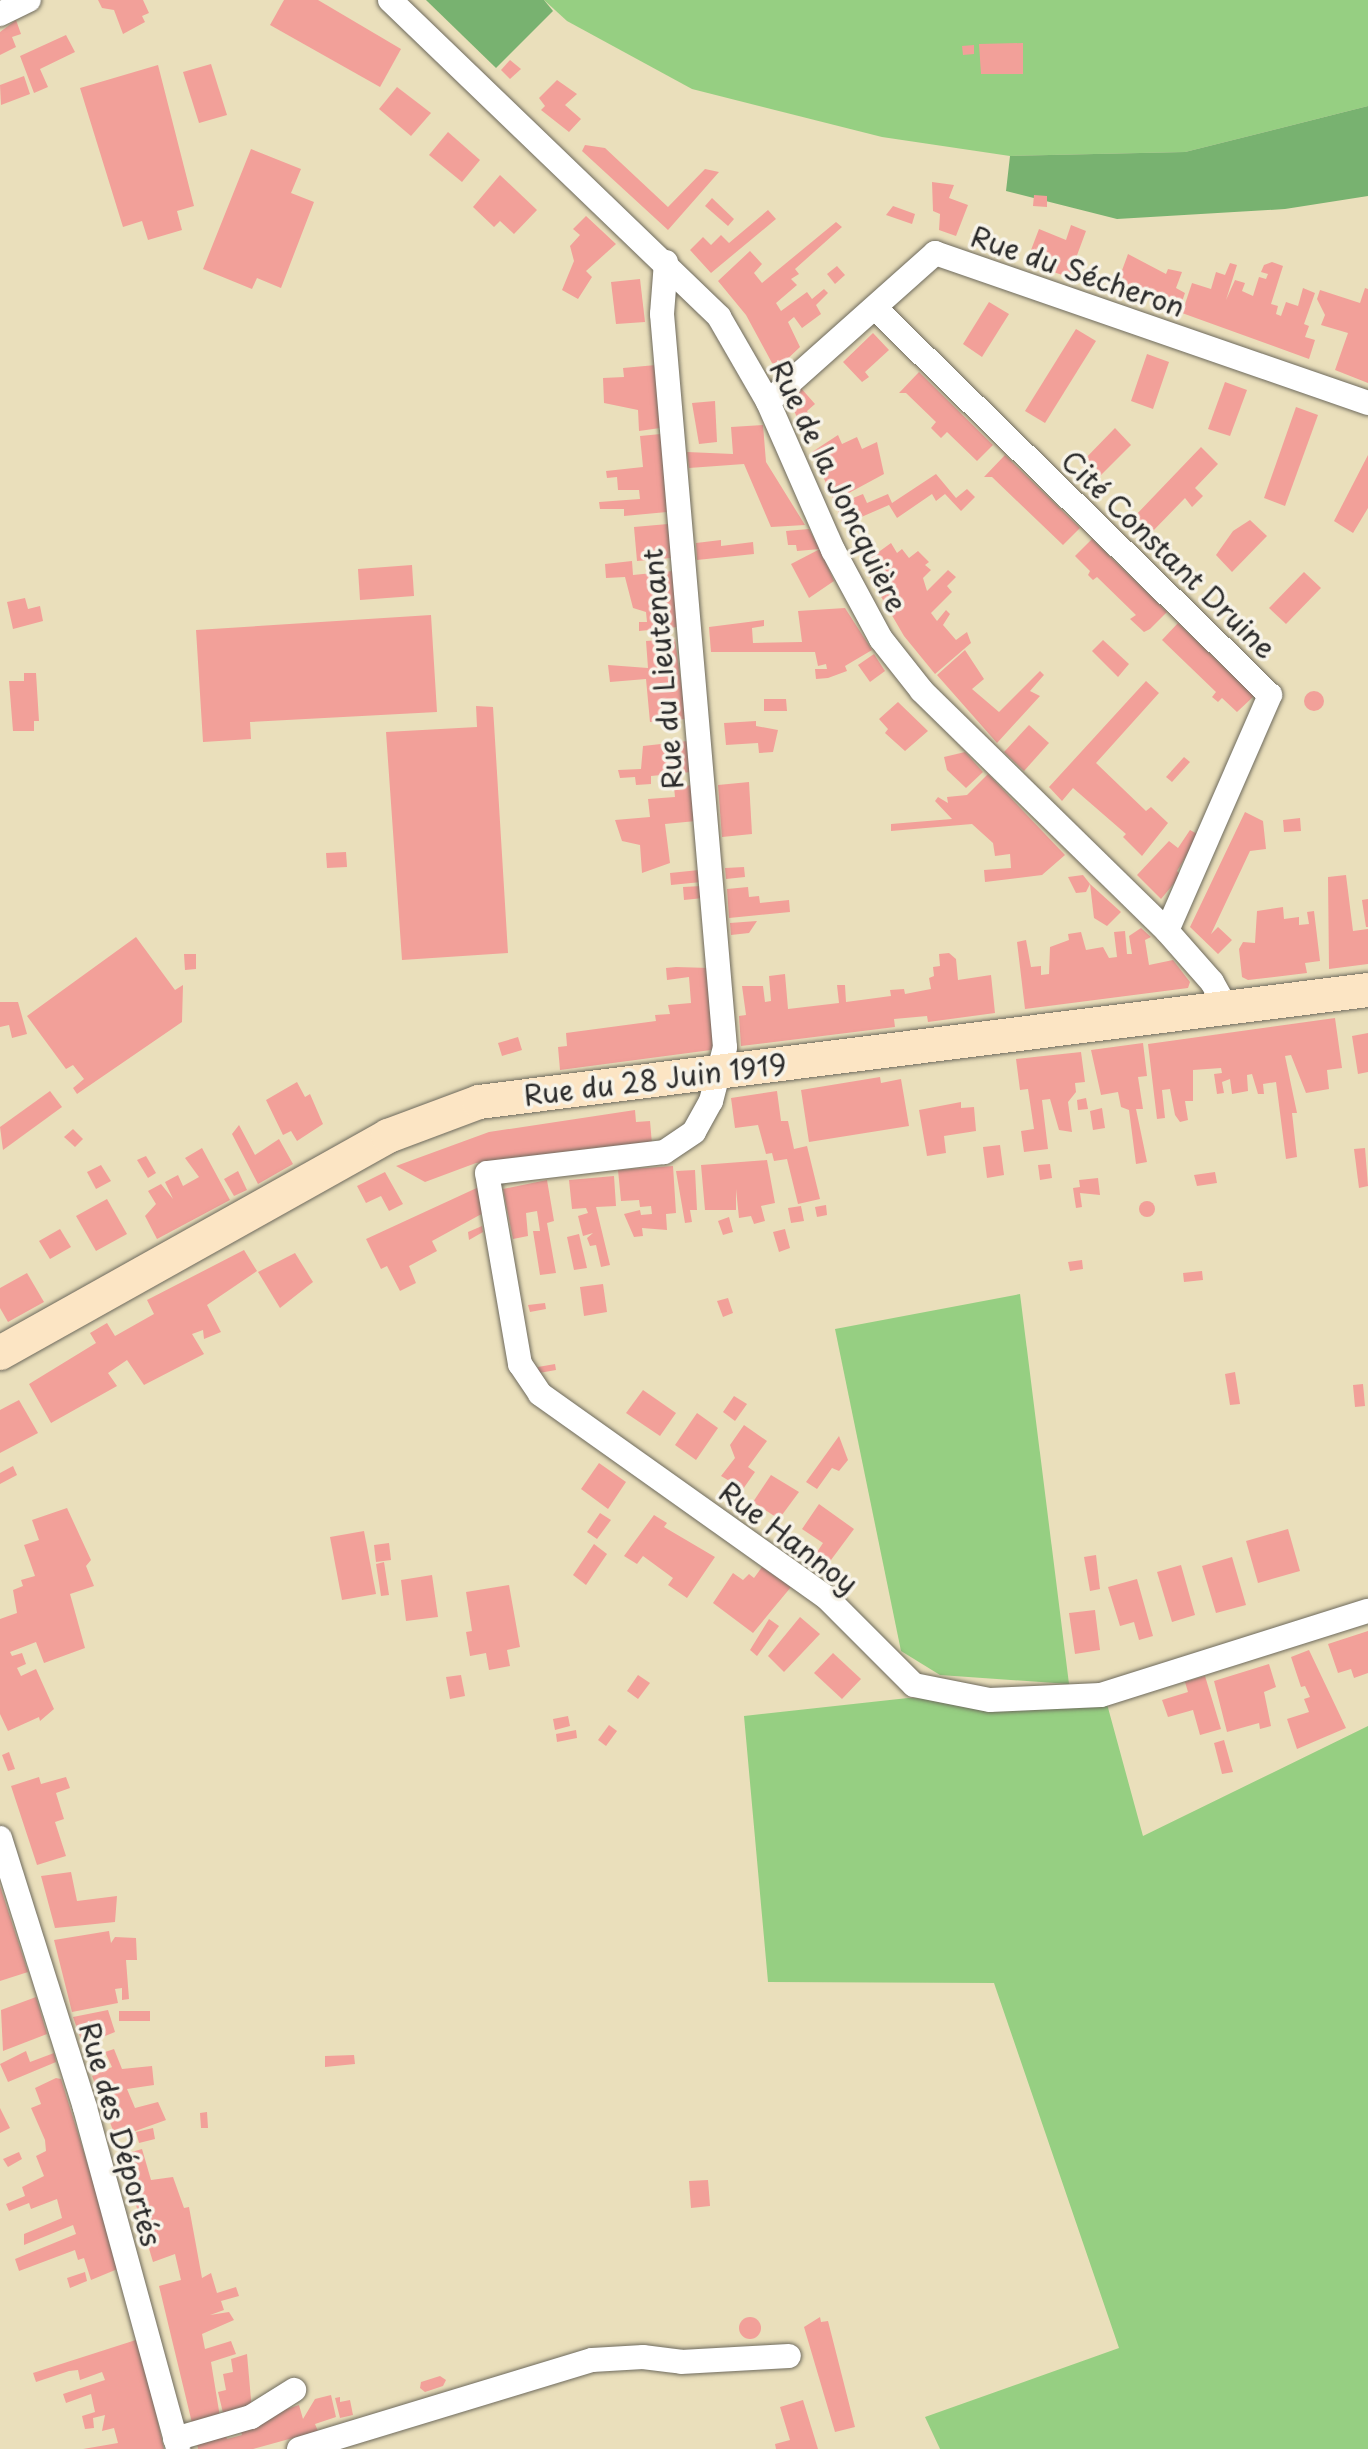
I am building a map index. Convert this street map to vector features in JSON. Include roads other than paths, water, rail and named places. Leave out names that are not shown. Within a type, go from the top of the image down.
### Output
[{"type":"main road","name":"Rue du 28 Juin 1919","points":[[0,1353],[388,1136],[479,1102],[517,1094],[1368,990]]},
{"type":"street","points":[[0,14],[29,0]]},
{"type":"street","name":"Rue de la Joncquière","points":[[390,0],[666,262],[719,317],[768,402],[833,550],[881,639],[999,769],[1167,931],[1212,982],[1226,1007]]},
{"type":"street","name":"Rue du Sécheron","points":[[768,402],[935,253],[1368,403]]},
{"type":"street","name":"Rue du Lieutenant","points":[[487,1173],[664,1152],[694,1132],[720,1071],[725,1047],[662,314],[666,262]]},
{"type":"street","name":"Cité Constant Druine","points":[[875,308],[1270,695],[1167,931]]},
{"type":"street","name":"Rue Hannoy","points":[[487,1173],[520,1364],[540,1394],[826,1597],[914,1685],[990,1700],[1101,1695],[1368,1611]]},
{"type":"street","name":"Rue des Déportés","points":[[0,1838],[85,2108],[176,2444]]},
{"type":"street","points":[[299,2449],[592,2360],[643,2357],[681,2362],[789,2356]]},
{"type":"street","points":[[176,2444],[251,2417],[294,2390]]}]
